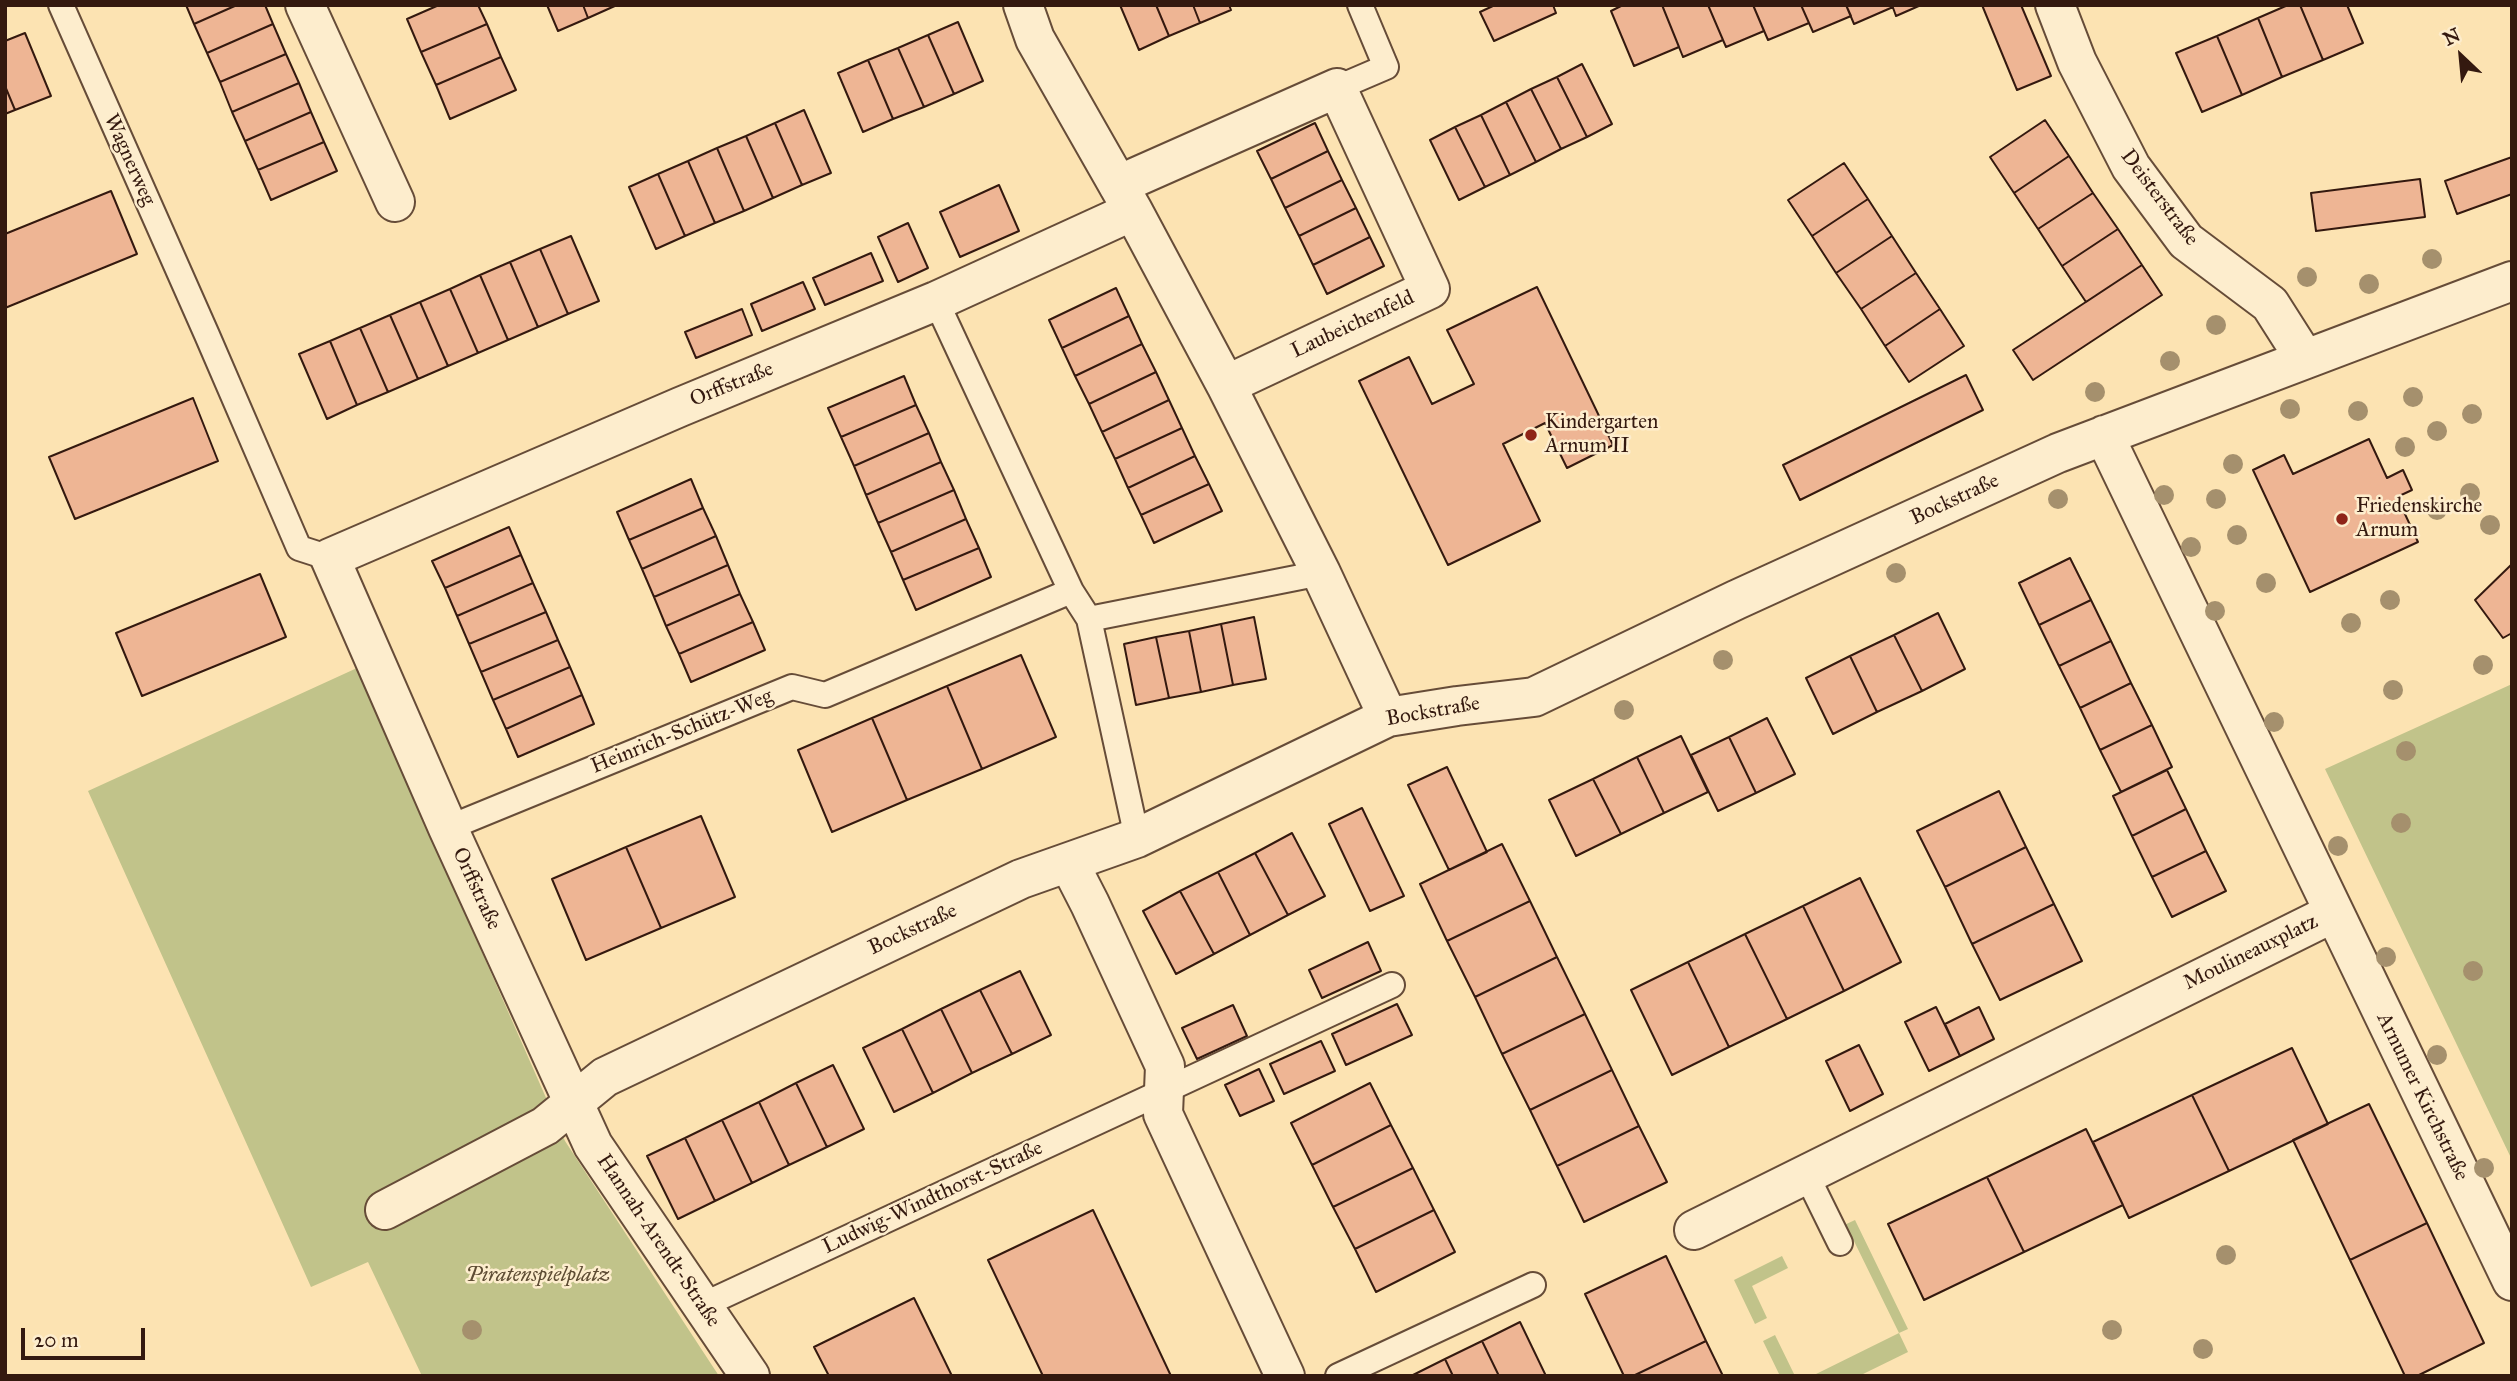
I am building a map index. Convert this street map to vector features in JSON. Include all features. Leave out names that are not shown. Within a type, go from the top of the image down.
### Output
[{"type":"street","points":[[305,5],[395,202]]},
{"type":"street","points":[[1023,5],[1035,39],[1226,385],[1321,573],[1388,717]]},
{"type":"street","name":"Deisterstraße","points":[[2055,5],[2077,62],[2131,167],[2186,241],[2270,304],[2305,359]]},
{"type":"street","points":[[1125,198],[1337,88]]},
{"type":"street","name":"Laubeichenfeld","points":[[1226,385],[1430,289],[1337,88]]},
{"type":"street","name":"Orffstraße","points":[[575,1102],[448,828],[331,558],[680,407],[936,301],[1125,198]]},
{"type":"street","name":"Bockstraße","points":[[385,1210],[545,1126],[605,1077],[1021,879],[1137,838],[1388,717],[1534,697],[1773,583],[2058,453],[2512,281]]},
{"type":"street","name":"Moulineauxplatz","points":[[1694,1230],[2333,913],[2104,435]]},
{"type":"street","points":[[1069,863],[1165,1066],[1163,1114],[1286,1376]]},
{"type":"street","name":"Arnumer Kirchstraße","points":[[2333,913],[2512,1281]]},
{"type":"street","name":"Hannah-Arendt-Straße","points":[[575,1102],[593,1144],[750,1376]]},
{"type":"lane","name":"Wagnerweg","points":[[61,5],[299,548],[331,558]]},
{"type":"lane","points":[[1337,88],[1386,67],[1360,5]]},
{"type":"lane","points":[[936,301],[1071,591],[1089,619],[1137,838]]},
{"type":"lane","points":[[1089,619],[1321,573]]},
{"type":"lane","name":"Heinrich-Schütz-Weg","points":[[448,828],[792,687],[825,695],[1071,591]]},
{"type":"lane","name":"Ludwig-Windthorst-Straße","points":[[701,1306],[1392,985]]},
{"type":"lane","points":[[1806,1174],[1840,1242]]},
{"type":"lane","points":[[1338,1376],[1533,1285]]},
{"type":"green space","name":"Piratenspielplatz","points":[[357,668],[565,1141],[719,1376],[422,1376],[368,1262],[311,1287],[88,791]]},
{"type":"green space","points":[[2512,684],[2512,1160],[2325,769]]},
{"type":"green space","points":[[1855,1220],[1908,1329],[1899,1333],[1852,1237],[1846,1240],[1840,1227]]},
{"type":"green space","points":[[1782,1256],[1788,1268],[1752,1286],[1767,1318],[1755,1324],[1734,1280]]},
{"type":"green space","points":[[1899,1333],[1908,1352],[1859,1376],[1812,1376]]},
{"type":"green space","points":[[1775,1335],[1795,1376],[1780,1376],[1763,1341]]},
{"type":"building","points":[[186,5],[237,5],[194,24]]},
{"type":"building","points":[[237,5],[265,5],[273,24],[207,53],[194,24]]},
{"type":"building","points":[[439,5],[478,5],[487,24],[421,52],[407,19]]},
{"type":"building","points":[[547,5],[583,5],[588,18],[558,31]]},
{"type":"building","points":[[583,5],[617,5],[588,18]]},
{"type":"building","points":[[1120,5],[1156,5],[1169,36],[1139,50]]},
{"type":"building","points":[[1156,5],[1193,5],[1200,23],[1169,36]]},
{"type":"building","points":[[1193,5],[1229,5],[1231,10],[1200,23]]},
{"type":"building","points":[[1495,5],[1553,5],[1556,13],[1494,41],[1480,12]]},
{"type":"building","points":[[1623,5],[1662,5],[1679,47],[1634,66],[1611,11]]},
{"type":"building","points":[[1662,5],[1708,5],[1723,40],[1683,57]]},
{"type":"building","points":[[1708,5],[1753,5],[1764,31],[1726,47]]},
{"type":"building","points":[[1753,5],[1801,5],[1809,23],[1768,40]]},
{"type":"building","points":[[1801,5],[1846,5],[1851,16],[1813,32]]},
{"type":"building","points":[[1846,5],[1892,5],[1893,7],[1854,24]]},
{"type":"building","points":[[1892,5],[1921,5],[1896,16]]},
{"type":"building","points":[[1982,5],[2021,5],[2051,76],[2017,90]]},
{"type":"building","points":[[2288,5],[2300,5],[2323,60],[2282,77],[2258,18]]},
{"type":"building","points":[[2300,5],[2347,5],[2363,43],[2323,60]]},
{"type":"building","points":[[2258,18],[2282,77],[2242,95],[2217,36]]},
{"type":"building","points":[[958,22],[983,81],[954,94],[928,35]]},
{"type":"building","points":[[273,24],[286,54],[220,82],[207,53]]},
{"type":"building","points":[[487,24],[501,57],[436,85],[421,52]]},
{"type":"building","points":[[25,33],[51,96],[15,110],[5,86],[5,41]]},
{"type":"building","points":[[928,35],[954,94],[924,107],[898,48]]},
{"type":"building","points":[[2217,36],[2242,95],[2202,112],[2176,53]]},
{"type":"building","points":[[898,48],[924,107],[893,119],[868,60]]},
{"type":"building","points":[[286,54],[299,83],[232,112],[220,82]]},
{"type":"building","points":[[501,57],[516,90],[450,119],[436,85]]},
{"type":"building","points":[[868,60],[893,119],[863,132],[838,73]]},
{"type":"building","points":[[1582,64],[1612,124],[1587,137],[1557,77]]},
{"type":"building","points":[[1557,77],[1587,137],[1561,149],[1531,89]]},
{"type":"building","points":[[299,83],[311,112],[245,141],[232,112]]},
{"type":"building","points":[[5,86],[15,110],[5,114]]},
{"type":"building","points":[[1531,89],[1561,149],[1536,162],[1506,102]]},
{"type":"building","points":[[1506,102],[1536,162],[1510,175],[1481,115]]},
{"type":"building","points":[[804,110],[831,173],[802,185],[775,123]]},
{"type":"building","points":[[311,112],[324,142],[258,170],[245,141]]},
{"type":"building","points":[[1481,115],[1510,175],[1485,187],[1455,127]]},
{"type":"building","points":[[2045,120],[2069,156],[2014,193],[1990,157]]},
{"type":"building","points":[[775,123],[802,185],[773,198],[746,136]]},
{"type":"building","points":[[1315,123],[1328,151],[1271,179],[1257,151]]},
{"type":"building","points":[[1455,127],[1485,187],[1459,200],[1430,140]]},
{"type":"building","points":[[746,136],[773,198],[744,211],[717,148]]},
{"type":"building","points":[[324,142],[337,171],[271,200],[258,170]]},
{"type":"building","points":[[717,148],[744,211],[715,223],[688,161]]},
{"type":"building","points":[[1328,151],[1342,180],[1285,208],[1271,179]]},
{"type":"building","points":[[2069,156],[2093,193],[2038,229],[2014,193]]},
{"type":"building","points":[[2512,157],[2512,194],[2457,214],[2445,181]]},
{"type":"building","points":[[688,161],[715,223],[685,236],[658,174]]},
{"type":"building","points":[[1844,163],[1868,199],[1812,236],[1788,200]]},
{"type":"building","points":[[658,174],[685,236],[656,249],[629,187]]},
{"type":"building","points":[[2420,179],[2425,217],[2316,231],[2311,193]]},
{"type":"building","points":[[1342,180],[1356,208],[1299,236],[1285,208]]},
{"type":"building","points":[[999,185],[1019,231],[960,257],[940,212]]},
{"type":"building","points":[[111,191],[137,254],[5,308],[5,234]]},
{"type":"building","points":[[2093,193],[2118,229],[2062,266],[2038,229]]},
{"type":"building","points":[[1868,199],[1892,236],[1836,273],[1812,236]]},
{"type":"building","points":[[1356,208],[1370,237],[1313,265],[1299,236]]},
{"type":"building","points":[[908,223],[928,268],[898,282],[878,237]]},
{"type":"building","points":[[2118,229],[2142,265],[2086,302],[2062,266]]},
{"type":"building","points":[[571,236],[599,301],[568,314],[540,249]]},
{"type":"building","points":[[1892,236],[1916,273],[1861,309],[1836,273]]},
{"type":"building","points":[[1370,237],[1384,266],[1327,294],[1313,265]]},
{"type":"building","points":[[540,249],[568,314],[538,327],[510,262]]},
{"type":"building","points":[[871,253],[883,281],[825,305],[813,278]]},
{"type":"building","points":[[510,262],[538,327],[508,340],[480,275]]},
{"type":"building","points":[[2142,265],[2162,295],[2033,380],[2013,350]]},
{"type":"building","points":[[1916,273],[1940,309],[1885,346],[1861,309]]},
{"type":"building","points":[[480,275],[508,340],[478,353],[450,289]]},
{"type":"building","points":[[803,282],[815,309],[762,331],[751,304]]},
{"type":"building","points":[[1537,287],[1613,445],[1567,468],[1545,423],[1503,444],[1540,521],[1448,565],[1359,381],[1409,357],[1432,404],[1474,384],[1447,330]]},
{"type":"building","points":[[1116,288],[1129,316],[1062,348],[1049,320]]},
{"type":"building","points":[[450,289],[478,353],[448,366],[420,302]]},
{"type":"building","points":[[420,302],[448,366],[418,379],[390,315]]},
{"type":"building","points":[[742,309],[752,335],[696,358],[685,332]]},
{"type":"building","points":[[1940,309],[1964,346],[1909,382],[1885,346]]},
{"type":"building","points":[[390,315],[418,379],[388,392],[360,328]]},
{"type":"building","points":[[1129,316],[1142,344],[1075,376],[1062,348]]},
{"type":"building","points":[[360,328],[388,392],[357,405],[330,341]]},
{"type":"building","points":[[330,341],[357,405],[327,419],[299,354]]},
{"type":"building","points":[[1142,344],[1156,372],[1089,404],[1075,376]]},
{"type":"building","points":[[1156,372],[1169,400],[1102,432],[1089,404]]},
{"type":"building","points":[[1966,375],[1983,410],[1800,500],[1783,465]]},
{"type":"building","points":[[904,376],[916,405],[841,437],[828,408]]},
{"type":"building","points":[[193,398],[218,461],[75,519],[49,457]]},
{"type":"building","points":[[1169,400],[1182,428],[1115,459],[1102,432]]},
{"type":"building","points":[[916,405],[929,433],[854,466],[841,437]]},
{"type":"building","points":[[1182,428],[1195,456],[1128,488],[1115,459]]},
{"type":"building","points":[[929,433],[941,462],[866,495],[854,466]]},
{"type":"building","name":"Friedenskirche Arnum","points":[[2369,439],[2387,478],[2403,470],[2412,490],[2397,497],[2418,542],[2310,592],[2253,470],[2284,455],[2293,474]]},
{"type":"building","points":[[1195,456],[1209,484],[1141,515],[1128,488]]},
{"type":"building","points":[[941,462],[954,490],[878,523],[866,495]]},
{"type":"building","points":[[691,479],[703,508],[629,540],[617,512]]},
{"type":"building","points":[[1209,484],[1222,511],[1154,543],[1141,515]]},
{"type":"building","points":[[954,490],[966,519],[891,552],[878,523]]},
{"type":"building","points":[[703,508],[716,536],[642,569],[629,540]]},
{"type":"building","points":[[966,519],[979,548],[903,580],[891,552]]},
{"type":"building","points":[[509,527],[521,555],[445,588],[432,561]]},
{"type":"building","points":[[716,536],[728,565],[654,597],[642,569]]},
{"type":"building","points":[[979,548],[991,577],[916,610],[903,580]]},
{"type":"building","points":[[521,555],[533,583],[457,616],[445,588]]},
{"type":"building","points":[[2070,558],[2091,600],[2039,625],[2019,583]]},
{"type":"building","points":[[2512,564],[2512,633],[2503,638],[2475,600]]},
{"type":"building","points":[[728,565],[740,594],[666,626],[654,597]]},
{"type":"building","points":[[260,574],[286,637],[142,696],[116,633]]},
{"type":"building","points":[[533,583],[546,612],[469,644],[457,616]]},
{"type":"building","points":[[740,594],[753,622],[679,654],[666,626]]},
{"type":"building","points":[[2091,600],[2111,641],[2059,666],[2039,625]]},
{"type":"building","points":[[546,612],[558,640],[481,672],[469,644]]},
{"type":"building","points":[[1938,613],[1965,669],[1922,691],[1894,635]]},
{"type":"building","points":[[1254,617],[1266,679],[1233,685],[1221,624]]},
{"type":"building","points":[[753,622],[765,650],[691,682],[679,654]]},
{"type":"building","points":[[1221,624],[1233,685],[1201,692],[1189,631]]},
{"type":"building","points":[[1189,631],[1201,692],[1169,698],[1156,637]]},
{"type":"building","points":[[1894,635],[1922,691],[1877,712],[1850,656]]},
{"type":"building","points":[[1156,637],[1169,698],[1136,705],[1124,644]]},
{"type":"building","points":[[558,640],[570,667],[493,700],[481,672]]},
{"type":"building","points":[[2111,641],[2131,683],[2080,708],[2059,666]]},
{"type":"building","points":[[1021,655],[1056,737],[982,769],[947,686]]},
{"type":"building","points":[[1850,656],[1877,712],[1833,734],[1806,678]]},
{"type":"building","points":[[570,667],[582,695],[506,729],[493,700]]},
{"type":"building","points":[[2131,683],[2152,725],[2100,750],[2080,708]]},
{"type":"building","points":[[947,686],[982,769],[907,800],[872,718]]},
{"type":"building","points":[[582,695],[594,724],[518,757],[506,729]]},
{"type":"building","points":[[872,718],[907,800],[832,832],[798,750]]},
{"type":"building","points":[[1767,718],[1795,774],[1756,793],[1729,737]]},
{"type":"building","points":[[2152,725],[2172,767],[2121,792],[2100,750]]},
{"type":"building","points":[[1681,736],[1708,792],[1664,813],[1637,757]]},
{"type":"building","points":[[1729,737],[1756,793],[1718,811],[1691,755]]},
{"type":"building","points":[[1637,757],[1664,813],[1621,834],[1593,779]]},
{"type":"building","points":[[1447,767],[1487,852],[1449,870],[1408,785]]},
{"type":"building","points":[[2167,770],[2186,809],[2132,836],[2113,796]]},
{"type":"building","points":[[1593,779],[1621,834],[1576,856],[1549,800]]},
{"type":"building","points":[[1999,791],[2026,847],[1945,887],[1917,831]]},
{"type":"building","points":[[1362,808],[1404,896],[1370,911],[1329,824]]},
{"type":"building","points":[[2186,809],[2206,851],[2152,877],[2132,836]]},
{"type":"building","points":[[701,816],[735,897],[661,928],[626,847]]},
{"type":"building","points":[[1292,833],[1325,896],[1288,915],[1255,853]]},
{"type":"building","points":[[1502,844],[1530,901],[1447,941],[1420,884]]},
{"type":"building","points":[[626,847],[661,928],[586,960],[552,879]]},
{"type":"building","points":[[2026,847],[2054,904],[1972,944],[1945,887]]},
{"type":"building","points":[[2206,851],[2226,891],[2172,917],[2152,877]]},
{"type":"building","points":[[1255,853],[1288,915],[1250,935],[1218,872]]},
{"type":"building","points":[[1218,872],[1250,935],[1214,954],[1180,891]]},
{"type":"building","points":[[1860,878],[1901,962],[1844,991],[1803,906]]},
{"type":"building","points":[[1180,891],[1214,954],[1176,974],[1143,911]]},
{"type":"building","points":[[1530,901],[1557,957],[1475,997],[1447,941]]},
{"type":"building","points":[[2054,904],[2082,961],[2000,1000],[1972,944]]},
{"type":"building","points":[[1803,906],[1844,991],[1787,1019],[1745,934]]},
{"type":"building","points":[[1745,934],[1787,1019],[1729,1047],[1688,962]]},
{"type":"building","points":[[1368,942],[1381,971],[1322,998],[1309,970]]},
{"type":"building","points":[[1557,957],[1585,1014],[1502,1054],[1475,997]]},
{"type":"building","points":[[1688,962],[1729,1047],[1672,1075],[1631,990]]},
{"type":"building","points":[[1020,971],[1051,1035],[1012,1054],[980,990]]},
{"type":"building","points":[[980,990],[1012,1054],[972,1073],[941,1009]]},
{"type":"building","points":[[1397,1004],[1412,1035],[1346,1065],[1332,1034]]},
{"type":"building","points":[[1233,1005],[1247,1036],[1197,1059],[1182,1028]]},
{"type":"building","points":[[1936,1007],[1960,1056],[1929,1071],[1905,1022]]},
{"type":"building","points":[[1979,1007],[1994,1039],[1960,1056],[1945,1024]]},
{"type":"building","points":[[941,1009],[972,1073],[933,1093],[902,1029]]},
{"type":"building","points":[[1585,1014],[1612,1070],[1530,1110],[1502,1054]]},
{"type":"building","points":[[902,1029],[933,1093],[894,1112],[863,1048]]},
{"type":"building","points":[[1321,1041],[1335,1071],[1284,1094],[1270,1064]]},
{"type":"building","points":[[1859,1045],[1883,1094],[1850,1111],[1826,1061]]},
{"type":"building","points":[[2292,1048],[2328,1124],[2229,1171],[2192,1095]]},
{"type":"building","points":[[833,1065],[864,1129],[827,1147],[796,1083]]},
{"type":"building","points":[[1259,1069],[1274,1101],[1240,1116],[1225,1085]]},
{"type":"building","points":[[1612,1070],[1639,1126],[1557,1166],[1530,1110]]},
{"type":"building","points":[[796,1083],[827,1147],[789,1165],[759,1102]]},
{"type":"building","points":[[1370,1083],[1391,1125],[1312,1165],[1291,1123]]},
{"type":"building","points":[[2192,1095],[2229,1171],[2129,1218],[2093,1142]]},
{"type":"building","points":[[759,1102],[789,1165],[752,1183],[722,1120]]},
{"type":"building","points":[[2369,1104],[2427,1223],[2350,1260],[2293,1140]]},
{"type":"building","points":[[722,1120],[752,1183],[715,1201],[685,1138]]},
{"type":"building","points":[[1391,1125],[1413,1168],[1333,1207],[1312,1165]]},
{"type":"building","points":[[1639,1126],[1667,1182],[1584,1222],[1557,1166]]},
{"type":"building","points":[[2086,1129],[2123,1205],[2024,1252],[1987,1177]]},
{"type":"building","points":[[685,1138],[715,1201],[678,1219],[647,1156]]},
{"type":"building","points":[[1413,1168],[1434,1210],[1355,1249],[1333,1207]]},
{"type":"building","points":[[1987,1177],[2024,1252],[1924,1300],[1888,1224]]},
{"type":"building","points":[[1093,1210],[1171,1376],[1043,1376],[988,1260]]},
{"type":"building","points":[[1434,1210],[1455,1252],[1376,1292],[1355,1249]]},
{"type":"building","points":[[2427,1223],[2484,1343],[2417,1376],[2405,1376],[2350,1260]]},
{"type":"building","points":[[1666,1256],[1706,1341],[1633,1376],[1624,1376],[1585,1294]]},
{"type":"building","points":[[914,1298],[952,1376],[829,1376],[814,1347]]},
{"type":"building","points":[[1520,1322],[1546,1376],[1499,1376],[1482,1341]]},
{"type":"building","points":[[1482,1341],[1499,1376],[1453,1376],[1445,1359]]},
{"type":"building","points":[[1706,1341],[1723,1376],[1633,1376]]},
{"type":"building","points":[[1445,1359],[1453,1376],[1411,1376]]},
{"type":"place","name":"Kindergarten Arnum II","points":[[1531,435]]},
{"type":"place","name":"Friedenskirche Arnum","points":[[2342,519]]}]
